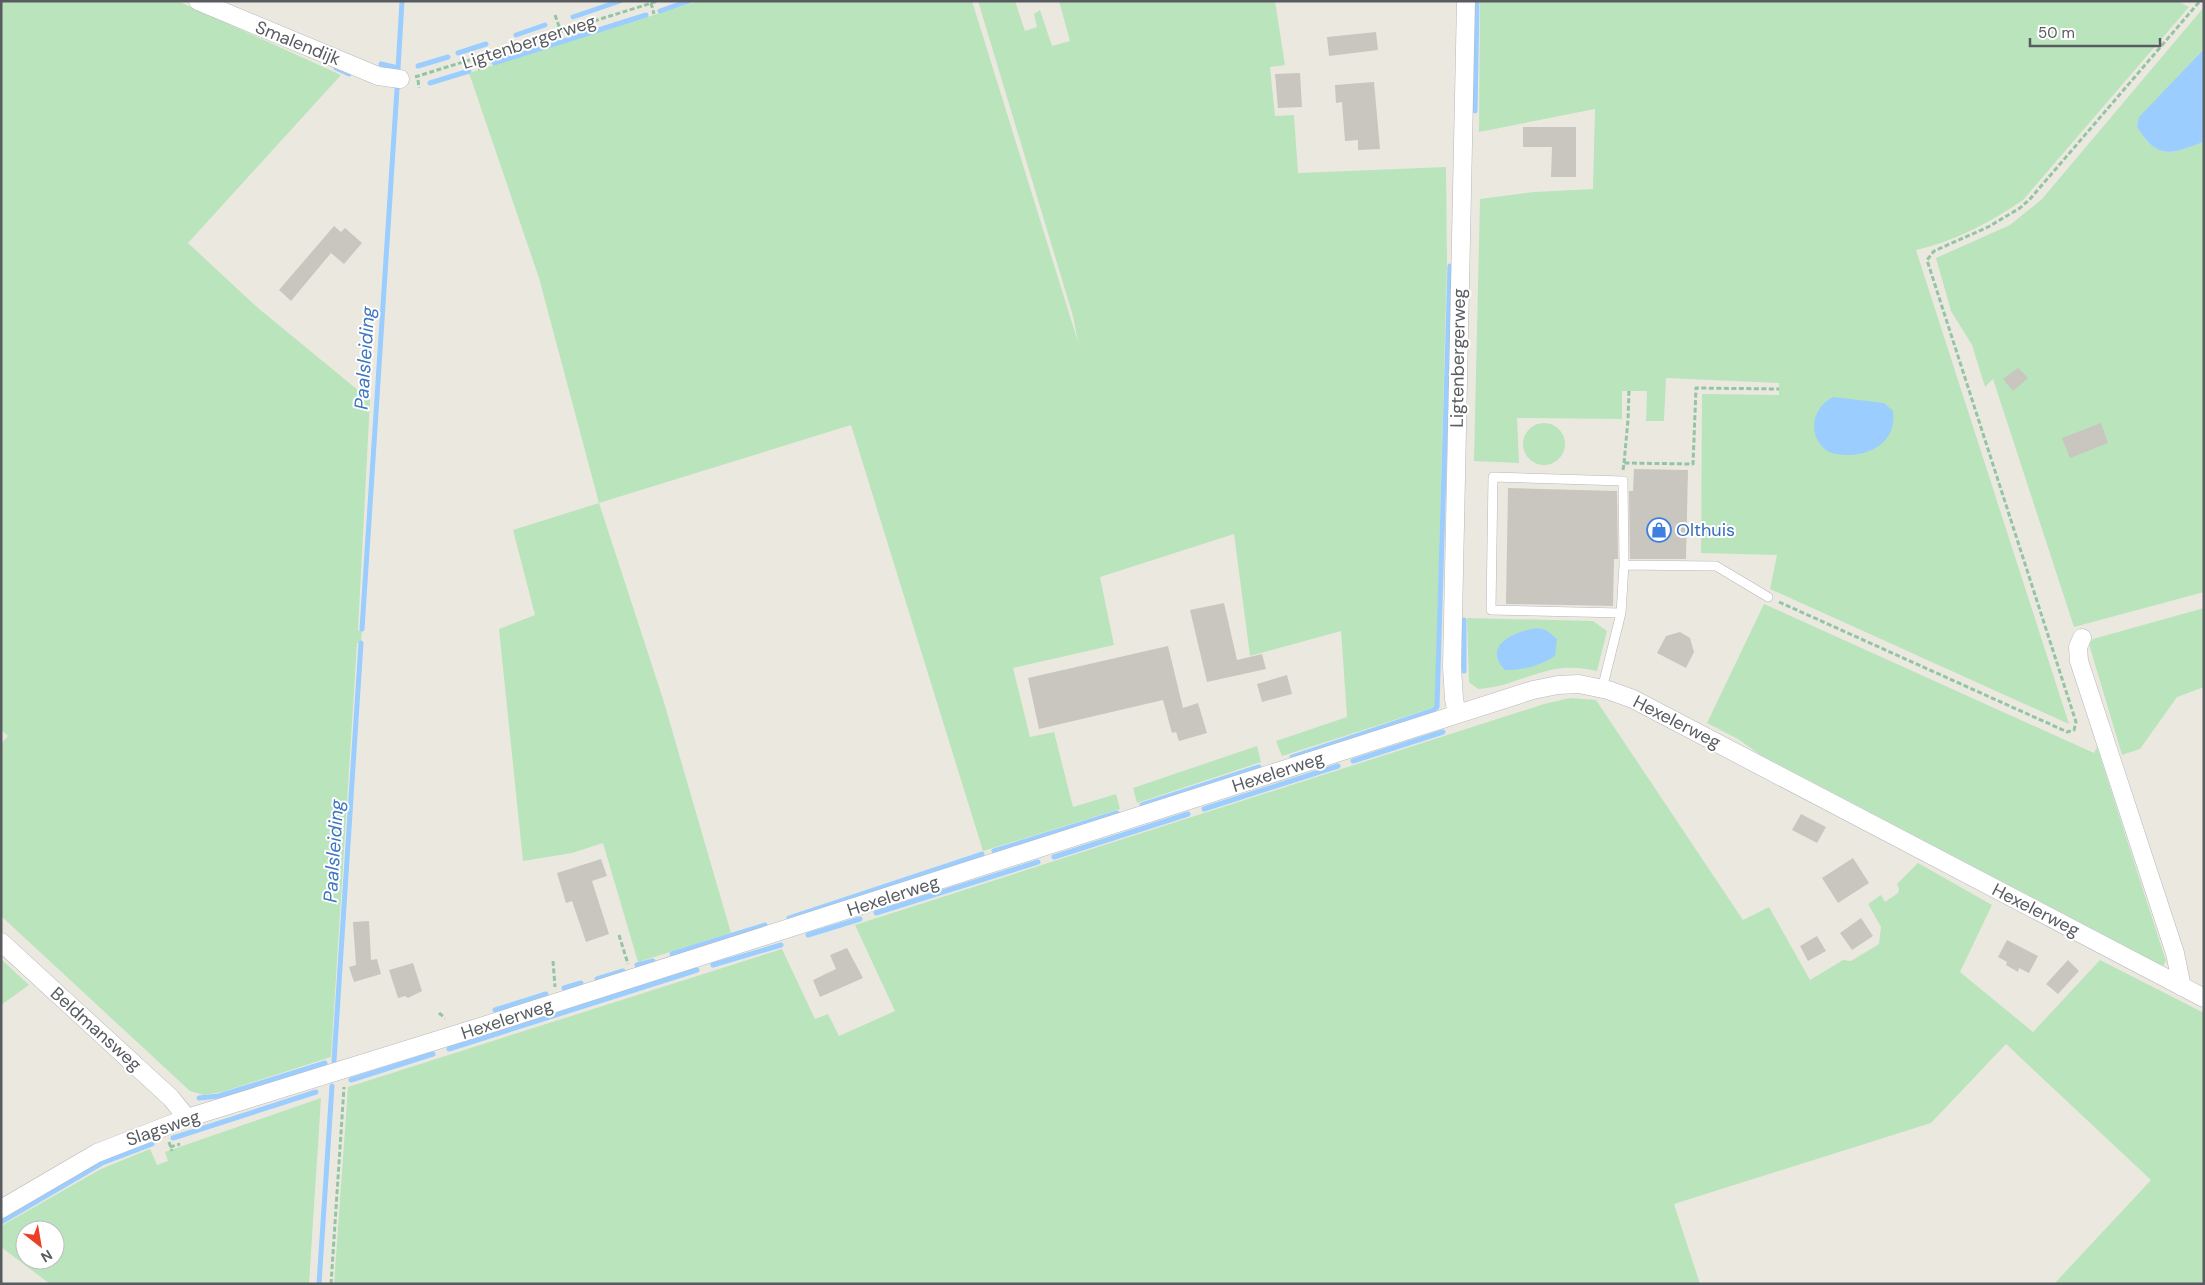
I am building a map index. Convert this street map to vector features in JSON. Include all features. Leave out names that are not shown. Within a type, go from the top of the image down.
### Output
[{"type":"street","name":"Smalendijk","points":[[198,1],[378,76],[400,79]]},
{"type":"street","name":"Ligtenbergerweg","points":[[1457,714],[1454,700],[1452,657],[1466,1]]},
{"type":"street","points":[[2082,638],[2078,647],[2078,661],[2175,953],[2182,986]]},
{"type":"street","name":"Hexelerweg","points":[[340,1071],[1533,690],[1558,685],[1579,684],[1633,699],[2204,998]]},
{"type":"street","name":"Beldmansweg","points":[[1,942],[171,1098],[188,1118]]},
{"type":"street","name":"Slagsweg","points":[[1,1209],[96,1154],[188,1118],[340,1071]]},
{"type":"lane","points":[[1602,689],[1621,614],[1624,565],[1623,481],[1493,478],[1491,610],[1621,614]]},
{"type":"lane","points":[[1624,565],[1716,566],[1768,597]]},
{"type":"path","name":"Ligtenbergerweg","points":[[400,79],[427,74],[658,1]]},
{"type":"path","points":[[1768,597],[2067,732],[2074,730],[2076,722],[1927,260],[1931,253],[1988,227],[2020,208],[2030,199],[2200,1]]},
{"type":"path","points":[[651,4],[654,14]]},
{"type":"path","points":[[556,15],[561,32]]},
{"type":"path","points":[[476,59],[480,70]]},
{"type":"path","points":[[1624,463],[1694,464],[1696,388],[1779,389]]},
{"type":"path","points":[[1623,481],[1629,391]]},
{"type":"path","points":[[619,935],[632,978]]},
{"type":"path","points":[[553,961],[557,1003]]},
{"type":"path","points":[[439,1013],[445,1018]]},
{"type":"path","points":[[331,1284],[340,1071]]},
{"type":"path","points":[[170,1146],[180,1144]]},
{"type":"green space","points":[[1,1],[178,1],[341,75],[188,243],[258,308],[370,400],[358,630],[362,631],[361,642],[357,643],[331,1057],[222,1092],[204,1095],[190,1091],[1,916],[1,744],[8,736],[1,730]]},
{"type":"green space","points":[[698,1],[972,1],[1078,342],[1073,316],[978,1],[1015,1],[1025,31],[1037,27],[1034,14],[1040,10],[1052,46],[1070,41],[1059,1],[1275,1],[1285,65],[1270,67],[1275,116],[1294,115],[1298,173],[1446,167],[1447,264],[1435,707],[1282,756],[1276,741],[1347,717],[1341,631],[1250,656],[1234,534],[1100,577],[1114,645],[1013,668],[1030,737],[1054,732],[1073,807],[1116,794],[1120,809],[983,851],[851,425],[599,503],[539,278],[469,73]]},
{"type":"green space","points":[[1480,1],[2178,1],[2189,7],[2023,200],[1971,230],[1944,242],[1916,250],[2069,724],[1770,589],[1777,555],[1701,553],[1702,394],[1779,395],[1779,383],[1666,378],[1664,421],[1646,421],[1647,391],[1622,391],[1622,419],[1517,418],[1519,463],[1474,461],[1480,199],[1534,192],[1593,189],[1595,109],[1479,132]]},
{"type":"green space","points":[[2204,7],[2204,49],[2140,117],[2137,127],[2151,145],[2164,152],[2180,150],[2201,143],[2204,140],[2204,592],[2074,627],[1993,379],[1985,387],[1972,345],[1951,311],[1936,258],[2010,225],[2042,199]]},
{"type":"green space","points":[[1544,423],[1559,429],[1565,444],[1559,459],[1544,465],[1529,459],[1523,444],[1529,429]]},
{"type":"green space","points":[[599,503],[663,699],[731,933],[638,962],[603,843],[572,853],[523,861],[499,629],[535,615],[513,530]]},
{"type":"green space","points":[[1764,604],[2094,753],[2097,747],[2166,961],[2163,966],[1759,754],[1738,739],[1707,723]]},
{"type":"green space","points":[[2204,608],[2204,687],[2177,697],[2140,749],[2122,755],[2089,644],[2093,639]]},
{"type":"green space","points":[[1467,618],[1593,621],[1607,631],[1597,671],[1573,668],[1554,669],[1500,686],[1478,689],[1469,682]]},
{"type":"green space","points":[[1570,698],[1596,700],[1743,920],[1769,907],[1810,980],[1843,960],[1851,961],[1879,944],[1881,927],[1868,904],[1881,895],[1885,902],[1898,893],[1897,884],[1918,863],[1992,905],[1960,972],[2033,1032],[2100,960],[2204,1013],[2204,1284],[2054,1284],[2151,1180],[2006,1044],[1931,1123],[1674,1204],[1700,1284],[334,1284],[348,1087],[782,949],[815,1019],[828,1014],[839,1036],[895,1011],[855,925],[1544,704]]},
{"type":"green space","points":[[1257,746],[1261,762],[1137,803],[1133,788]]},
{"type":"green space","points":[[1,959],[29,985],[1,1005]]},
{"type":"green space","points":[[321,1098],[309,1284],[50,1284],[31,1270],[65,1270],[65,1220],[15,1220],[15,1258],[1,1247],[1,1226],[101,1169],[150,1149],[157,1165],[168,1161],[165,1152]]},
{"type":"water","points":[[2204,49],[2204,140],[2201,143],[2180,150],[2164,152],[2151,145],[2144,137],[2137,127],[2139,117]]},
{"type":"water","points":[[1833,397],[1884,403],[1893,411],[1891,431],[1887,438],[1873,449],[1854,455],[1832,453],[1826,450],[1816,436],[1814,429],[1815,421],[1821,407]]},
{"type":"water","points":[[1537,628],[1546,630],[1557,639],[1555,656],[1531,667],[1505,670],[1499,661],[1497,653],[1499,647],[1511,636]]},
{"type":"building","points":[[1376,32],[1378,50],[1329,56],[1327,37]]},
{"type":"building","points":[[1300,73],[1302,107],[1278,108],[1275,74]]},
{"type":"building","points":[[1374,82],[1380,149],[1358,150],[1358,140],[1345,141],[1342,102],[1336,103],[1335,85]]},
{"type":"building","points":[[1523,127],[1576,127],[1576,177],[1551,177],[1552,147],[1523,147]]},
{"type":"building","points":[[334,226],[341,232],[345,228],[362,243],[344,264],[331,253],[291,301],[279,290]]},
{"type":"building","points":[[2018,368],[2028,378],[2013,391],[2003,379]]},
{"type":"building","points":[[2101,423],[2108,443],[2070,458],[2062,438]]},
{"type":"building","points":[[1634,469],[1688,470],[1686,559],[1630,559],[1629,491],[1633,491]]},
{"type":"building","points":[[1508,488],[1617,491],[1618,559],[1614,559],[1613,606],[1506,604]]},
{"type":"building","points":[[1224,603],[1237,660],[1262,654],[1266,669],[1207,682],[1190,610]]},
{"type":"building","points":[[1680,632],[1690,638],[1694,652],[1686,668],[1657,653],[1666,636]]},
{"type":"building","points":[[1168,646],[1183,708],[1198,703],[1207,733],[1179,741],[1176,732],[1172,733],[1163,700],[1039,729],[1028,678]]},
{"type":"building","points":[[1287,675],[1292,694],[1262,702],[1257,684]]},
{"type":"building","points":[[1801,814],[1826,827],[1817,843],[1792,830]]},
{"type":"building","points":[[1853,858],[1869,883],[1838,903],[1822,878]]},
{"type":"building","points":[[601,859],[607,876],[592,881],[609,934],[586,942],[572,901],[566,903],[557,873]]},
{"type":"building","points":[[1861,918],[1873,936],[1852,950],[1840,933]]},
{"type":"building","points":[[369,921],[371,960],[377,959],[381,974],[354,982],[349,967],[356,965],[353,922]]},
{"type":"building","points":[[1817,936],[1826,951],[1808,961],[1800,946]]},
{"type":"building","points":[[2007,940],[2038,956],[2029,973],[2019,968],[2018,972],[2006,965],[2007,962],[1998,957]]},
{"type":"building","points":[[847,948],[863,978],[820,997],[813,980],[836,969],[830,955]]},
{"type":"building","points":[[2068,960],[2079,971],[2058,994],[2046,984]]},
{"type":"building","points":[[413,963],[422,991],[408,998],[405,996],[398,998],[389,970]]},
{"type":"waterway","name":"Paalsleiding","points":[[398,69],[402,1]]},
{"type":"waterway","points":[[573,17],[620,1]]},
{"type":"waterway","points":[[660,11],[689,1]]},
{"type":"waterway","points":[[1475,111],[1477,1]]},
{"type":"waterway","points":[[494,63],[646,15]]},
{"type":"waterway","points":[[516,35],[545,25]]},
{"type":"waterway","points":[[458,53],[486,44]]},
{"type":"waterway","points":[[418,66],[448,57]]},
{"type":"waterway","points":[[381,64],[398,68]]},
{"type":"waterway","points":[[336,68],[349,74]]},
{"type":"waterway","points":[[430,83],[469,71]]},
{"type":"waterway","name":"Paalsleiding","points":[[362,629],[397,89]]},
{"type":"waterway","points":[[1292,757],[1434,710],[1437,707],[1450,266]]},
{"type":"waterway","points":[[1464,620],[1464,671]]},
{"type":"waterway","name":"Paalsleiding","points":[[334,1061],[361,643]]},
{"type":"waterway","points":[[1353,761],[1443,732]]},
{"type":"waterway","points":[[1204,809],[1338,766]]},
{"type":"waterway","points":[[1142,805],[1259,767]]},
{"type":"waterway","points":[[994,851],[1117,813]]},
{"type":"waterway","points":[[1054,857],[1188,814]]},
{"type":"waterway","points":[[789,918],[982,854]]},
{"type":"waterway","points":[[876,913],[1038,862]]},
{"type":"waterway","points":[[808,935],[860,919]]},
{"type":"waterway","points":[[672,954],[765,925]]},
{"type":"waterway","points":[[713,965],[781,945]]},
{"type":"waterway","points":[[637,965],[653,961]]},
{"type":"waterway","points":[[449,1049],[697,970]]},
{"type":"waterway","points":[[597,979],[623,971]]},
{"type":"waterway","points":[[564,988],[581,983]]},
{"type":"waterway","points":[[495,1010],[546,994]]},
{"type":"waterway","points":[[351,1080],[433,1054]]},
{"type":"waterway","points":[[199,1098],[219,1096],[325,1063]]},
{"type":"waterway","name":"Paalsleiding","points":[[319,1284],[332,1086]]},
{"type":"waterway","points":[[173,1138],[316,1092]]},
{"type":"waterway","points":[[1,1222],[102,1163],[152,1144]]},
{"type":"place","name":"Olthuis","points":[[1659,530]]}]
